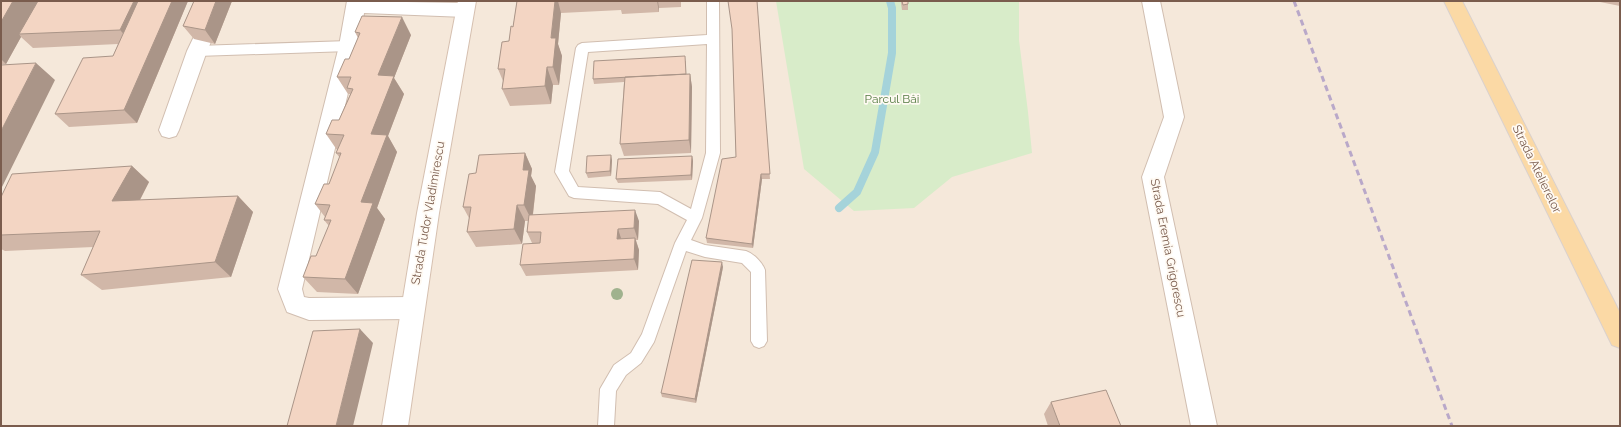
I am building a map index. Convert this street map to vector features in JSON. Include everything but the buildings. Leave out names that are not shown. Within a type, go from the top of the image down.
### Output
[{"type":"main road","name":"Strada Atelierelor","points":[[1453,1],[1620,337]]},
{"type":"street","points":[[169,130],[197,51],[220,1]]},
{"type":"street","name":"Strada Eremia Grigorescu","points":[[1151,1],[1174,117],[1153,177],[1204,426]]},
{"type":"street","points":[[412,308],[309,309],[295,305],[290,289],[349,46],[356,4],[466,6]]},
{"type":"street","name":"Strada Tudor Vladimirescu","points":[[395,426],[412,308],[441,135],[466,6]]},
{"type":"lane","points":[[606,426],[608,389],[620,370],[636,358],[649,337],[682,243],[695,218],[713,153],[713,1]]},
{"type":"lane","points":[[695,218],[660,198],[574,192],[562,172],[582,48],[713,39]]},
{"type":"lane","points":[[197,51],[349,46]]},
{"type":"lane","points":[[682,243],[706,251],[746,257],[758,270],[759,341]]},
{"type":"shaded area","points":[[1,1],[1620,1],[1620,426],[1,426]]},
{"type":"green space","name":"Parcul Băi","points":[[776,1],[1019,1],[1019,40],[1032,153],[952,177],[914,208],[854,211],[804,169]]},
{"type":"waterway","points":[[839,208],[857,192],[875,152],[892,53],[892,8],[890,1]]},
{"type":"railway","points":[[1294,1],[1452,426]]}]
